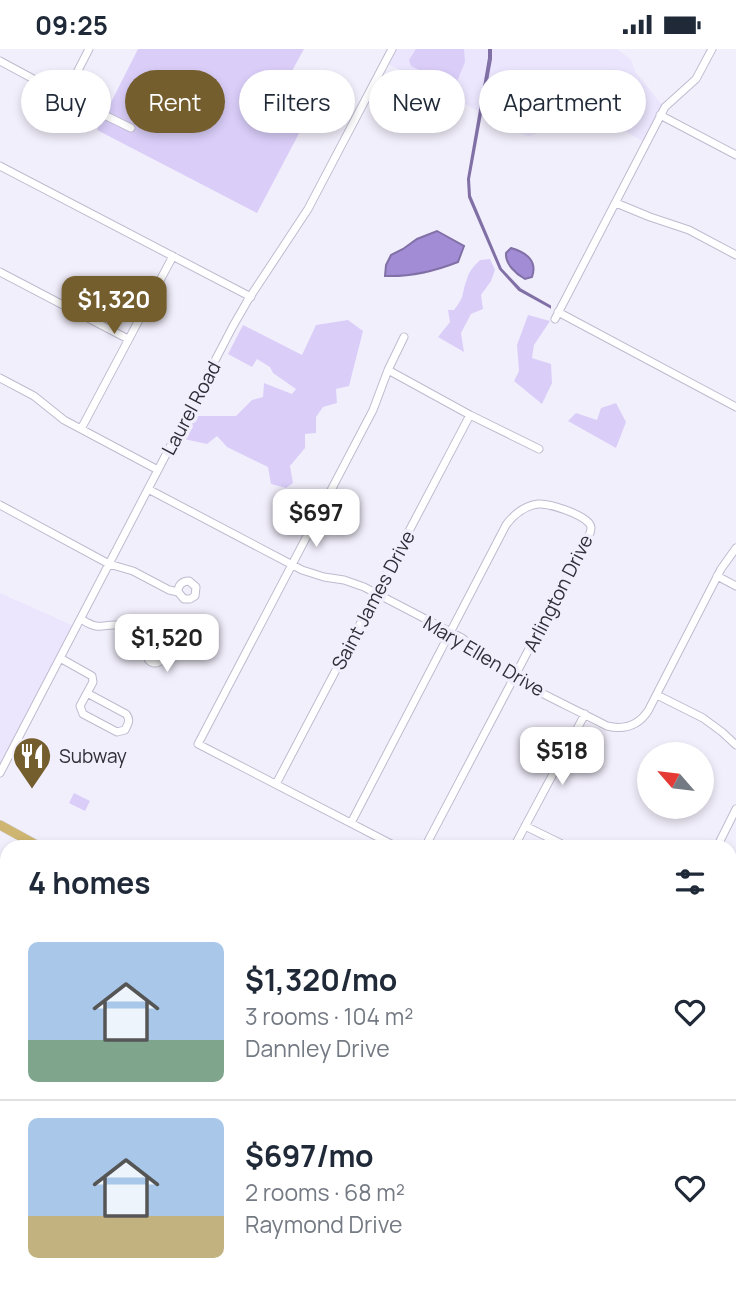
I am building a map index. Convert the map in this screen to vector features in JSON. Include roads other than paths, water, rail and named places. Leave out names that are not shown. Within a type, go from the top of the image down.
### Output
[{"type":"main road","points":[[0,825],[27,840]]},
{"type":"street","points":[[78,70],[89,49]]},
{"type":"street","name":"Laurel Road","points":[[0,773],[233,326],[308,209],[393,49]]},
{"type":"street","points":[[712,49],[696,79],[670,101],[660,115],[557,315],[736,407]]},
{"type":"street","points":[[0,61],[21,72]]},
{"type":"street","points":[[660,115],[736,155]]},
{"type":"street","points":[[0,166],[251,297]]},
{"type":"street","points":[[616,203],[689,230],[736,255]]},
{"type":"street","points":[[81,429],[173,256]]},
{"type":"street","points":[[0,272],[128,339]]},
{"type":"street","points":[[384,840],[198,744],[376,404],[404,337]]},
{"type":"street","points":[[388,370],[539,449]]},
{"type":"street","points":[[0,378],[34,396],[64,421],[158,470]]},
{"type":"street","name":"Saint James Drive","points":[[276,784],[470,415]]},
{"type":"street","name":"Mary Ellen Drive","points":[[148,489],[313,574],[354,583],[377,594],[450,632],[514,678],[607,726],[614,727],[634,725],[644,717],[725,561],[736,548]]},
{"type":"street","name":"Arlington Drive","points":[[429,840],[590,533],[587,521],[553,505],[537,504],[516,514],[506,525],[450,632]]},
{"type":"street","points":[[0,505],[109,564],[133,571],[178,592]]},
{"type":"street","points":[[717,576],[736,586]]},
{"type":"street","points":[[81,619],[99,627],[126,627],[141,635],[150,648]]},
{"type":"street","points":[[351,823],[450,632]]},
{"type":"street","points":[[60,658],[92,676],[93,682],[87,693],[80,706],[83,714],[117,732],[125,730],[129,723],[126,714],[87,693]]},
{"type":"street","points":[[657,695],[703,718],[736,745]]},
{"type":"street","points":[[518,840],[584,714]]},
{"type":"street","points":[[720,840],[736,809]]},
{"type":"street","points":[[526,826],[554,840]]},
{"type":"place","name":"Subway","points":[[32,790]]}]
